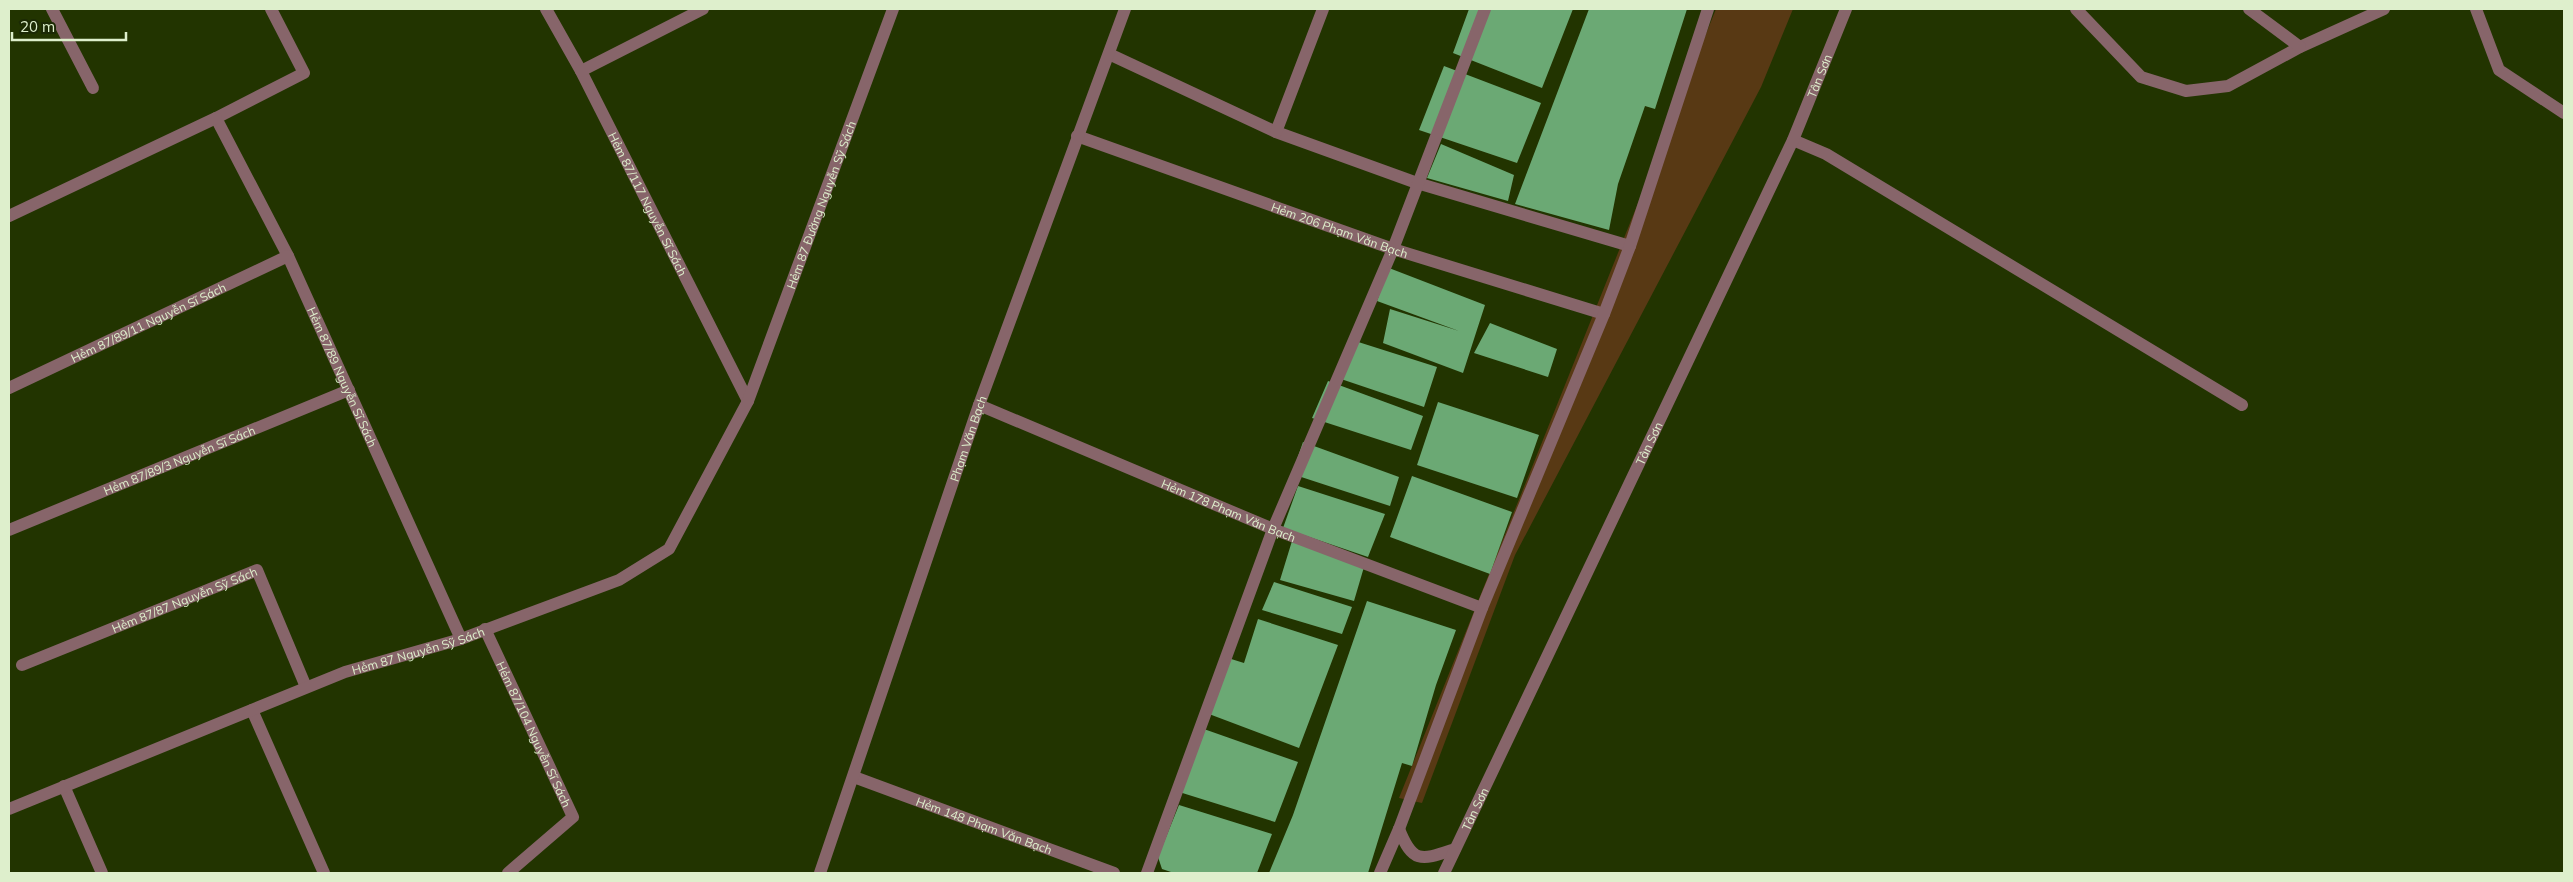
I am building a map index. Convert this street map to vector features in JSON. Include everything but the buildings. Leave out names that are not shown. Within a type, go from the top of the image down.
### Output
[{"type":"street","points":[[52,9],[93,88]]},
{"type":"street","points":[[9,216],[216,118],[304,72],[271,9]]},
{"type":"street","name":"Hẻm 87/117 Nguyễn Sĩ Sách","points":[[546,9],[582,71],[748,401]]},
{"type":"street","points":[[582,71],[703,9]]},
{"type":"street","name":"Hẻm 87 Đường Nguyễn Sỹ Sách","points":[[748,401],[893,9]]},
{"type":"street","name":"Phạm Văn Bạch","points":[[820,873],[979,405],[1125,9]]},
{"type":"street","points":[[1276,132],[1323,9]]},
{"type":"street","points":[[1147,873],[1273,530],[1393,249],[1485,9]]},
{"type":"street","points":[[1380,873],[1399,829],[1482,608],[1604,314],[1630,246],[1708,9]]},
{"type":"street","name":"Tân Sơn","points":[[1444,873],[1793,140],[1846,9]]},
{"type":"street","points":[[2076,9],[2141,77],[2186,91],[2228,86],[2300,47],[2384,9]]},
{"type":"street","points":[[2249,9],[2300,47]]},
{"type":"street","points":[[2476,9],[2499,70],[2564,113]]},
{"type":"street","points":[[1109,54],[1276,132],[1417,184],[1630,246]]},
{"type":"street","name":"Hẻm 87/89 Nguyễn Sĩ Sách","points":[[216,118],[288,256],[461,638]]},
{"type":"street","name":"Hẻm 206 Phạm Văn Bạch","points":[[1077,136],[1393,249],[1604,314]]},
{"type":"street","points":[[1793,140],[1826,154],[2242,405]]},
{"type":"street","name":"Hẻm 87/89/11 Nguyễn Sĩ Sách","points":[[9,388],[288,256]]},
{"type":"street","name":"Hẻm 87/89/3 Nguyễn Sĩ Sách","points":[[9,530],[349,390]]},
{"type":"street","name":"Hẻm 87 Nguyễn Sỹ Sách","points":[[9,809],[345,672],[461,638],[619,580],[670,549],[748,401]]},
{"type":"street","name":"Hẻm 178 Phạm Văn Bạch","points":[[979,405],[1273,530],[1482,608]]},
{"type":"street","name":"Hẻm 87/87 Nguyễn Sỹ Sách","points":[[22,665],[257,570],[306,688]]},
{"type":"street","name":"Hẻm 87/104 Nguyễn Sĩ Sách","points":[[485,629],[573,817],[508,873]]},
{"type":"street","points":[[252,710],[324,873]]},
{"type":"street","name":"Hẻm 148 Phạm Văn Bạch","points":[[854,777],[1114,873]]},
{"type":"street","points":[[64,786],[102,873]]},
{"type":"street","points":[[1399,829],[1407,849],[1420,858],[1430,857],[1455,849]]},
{"type":"shaded area","points":[[1716,9],[1793,9],[1761,87],[1515,555],[1422,803],[1399,798]]}]
